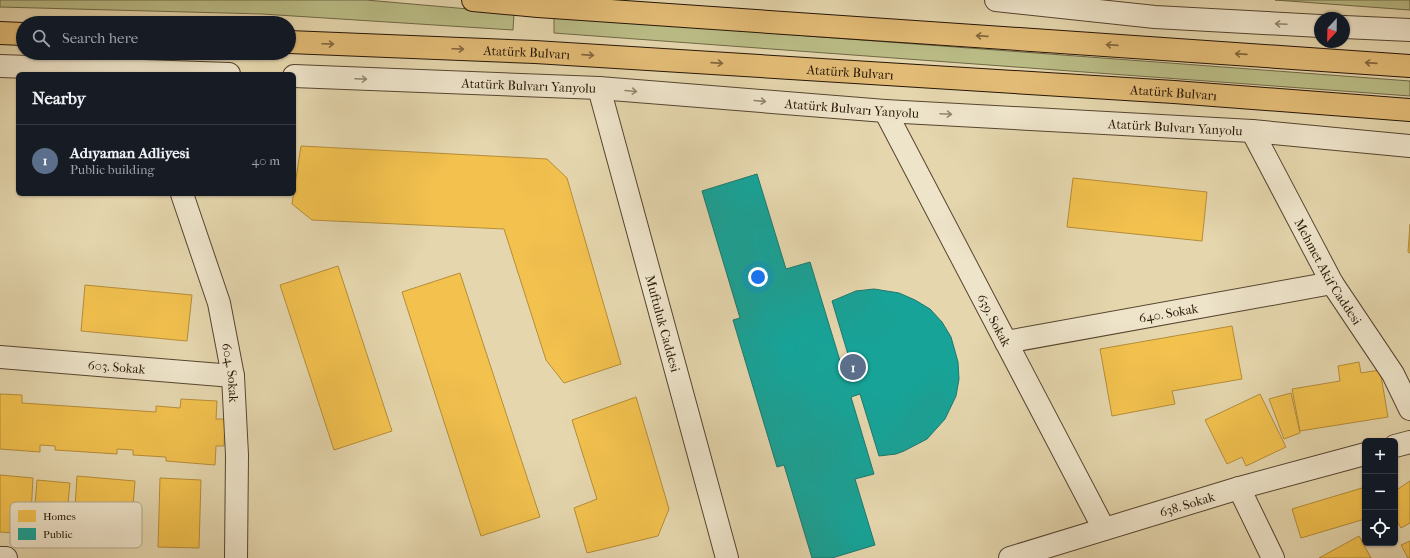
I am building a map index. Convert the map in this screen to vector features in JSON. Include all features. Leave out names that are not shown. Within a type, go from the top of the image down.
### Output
[{"type":"highway","points":[[473,0],[538,6],[1410,66]]},
{"type":"highway","points":[[0,34],[16,34]]},
{"type":"highway","name":"Atatürk Bulvarı","points":[[296,42],[535,52],[1174,92],[1410,110]]},
{"type":"street","points":[[996,0],[1152,9],[1314,25]]},
{"type":"street","points":[[1350,27],[1410,30]]},
{"type":"street","points":[[0,66],[140,72]]},
{"type":"street","name":"Atatürk Bulvarı Yanyolu","points":[[296,76],[599,88],[885,111],[1252,131],[1410,146]]},
{"type":"street","name":"Muftuluk Caddesi","points":[[599,88],[727,558]]},
{"type":"street","name":"639. Sokak","points":[[885,111],[1104,529]]},
{"type":"street","name":"Mehmet Akif Caddesi","points":[[1252,131],[1332,283],[1401,374],[1410,409]]},
{"type":"street","name":"604. Sokak","points":[[183,196],[219,303],[232,376],[237,455],[236,558]]},
{"type":"street","name":"640. Sokak","points":[[1006,342],[1332,283]]},
{"type":"street","name":"603. Sokak","points":[[0,356],[232,376]]},
{"type":"street","points":[[1398,445],[1410,442]]},
{"type":"street","name":"638. Sokak","points":[[1010,558],[1239,488],[1362,455]]},
{"type":"street","points":[[1239,488],[1273,558]]},
{"type":"street","points":[[0,558],[6,558]]},
{"type":"green space","points":[[0,0],[366,0],[514,13],[513,30],[262,14],[0,7]]},
{"type":"green space","points":[[1275,0],[1410,0],[1410,10]]},
{"type":"green space","points":[[554,17],[1410,81],[1410,96],[554,33]]},
{"type":"building: Homes","points":[[301,146],[547,159],[567,178],[621,364],[564,383],[546,360],[504,229],[312,220],[292,204],[293,196],[296,196],[296,178]]},
{"type":"building: Homes","points":[[1073,178],[1207,192],[1202,241],[1067,227]]},
{"type":"building: Homes","points":[[1410,224],[1410,253],[1408,252]]},
{"type":"building: Homes","points":[[338,266],[392,431],[334,450],[280,285]]},
{"type":"building: Homes","points":[[460,273],[540,517],[481,536],[402,292]]},
{"type":"building: Homes","points":[[85,285],[192,295],[187,341],[81,331]]},
{"type":"building: Homes","points":[[1232,326],[1242,379],[1172,391],[1175,404],[1112,416],[1100,349]]},
{"type":"building: Homes","points":[[1359,362],[1361,373],[1380,370],[1388,417],[1300,431],[1292,389],[1340,381],[1338,366]]},
{"type":"building: Homes","points":[[1291,393],[1300,433],[1284,439],[1269,399]]},
{"type":"building: Homes","points":[[0,394],[22,395],[22,403],[156,412],[156,406],[180,408],[181,399],[217,401],[216,419],[225,419],[224,446],[216,446],[215,465],[166,461],[166,457],[133,455],[133,450],[117,449],[117,454],[55,450],[55,446],[40,445],[40,452],[0,449]]},
{"type":"building: Homes","points":[[1260,394],[1286,447],[1246,466],[1242,457],[1227,464],[1205,420]]},
{"type":"building: Homes","points":[[636,397],[669,509],[658,536],[587,553],[574,508],[597,499],[572,420]]},
{"type":"building: Homes","points":[[0,475],[33,478],[32,502],[10,502],[10,533],[0,532]]},
{"type":"building: Homes","points":[[77,476],[135,481],[133,502],[75,502]]},
{"type":"building: Homes","points":[[160,478],[201,480],[199,548],[158,547]]},
{"type":"building: Homes","points":[[37,480],[70,483],[68,502],[35,502]]},
{"type":"building: Homes","points":[[1410,481],[1410,523],[1401,528],[1398,523],[1398,489]]},
{"type":"building: Homes","points":[[1362,488],[1362,520],[1301,538],[1292,509]]},
{"type":"building: Homes","points":[[1359,536],[1362,542],[1362,546],[1364,546],[1371,558],[1319,558]]},
{"type":"building: Homes","points":[[1410,541],[1410,558],[1408,558],[1401,545]]},
{"type":"building: Public","points":[[757,174],[786,269],[810,262],[841,364],[850,361],[832,301],[856,291],[874,289],[899,293],[930,309],[942,322],[951,337],[958,362],[959,379],[956,396],[945,419],[927,439],[896,454],[879,456],[860,394],[851,397],[874,474],[855,479],[875,545],[832,558],[812,558],[784,465],[777,467],[733,320],[740,318],[702,191]]},
{"type":"place","name":"Adıyaman Adliyesi","points":[[853,367]]}]
